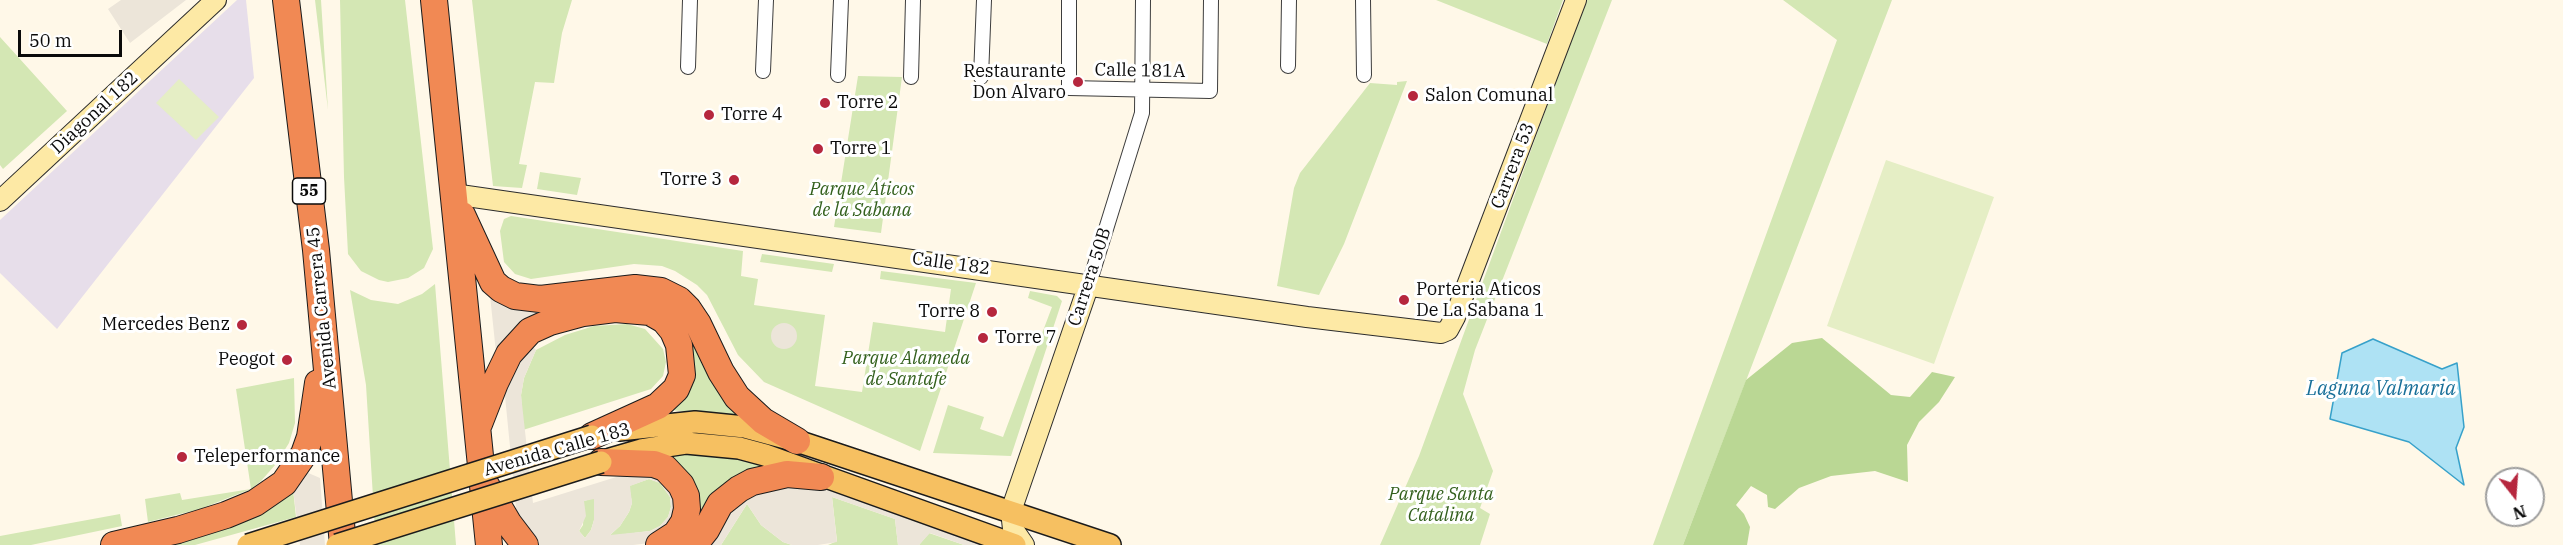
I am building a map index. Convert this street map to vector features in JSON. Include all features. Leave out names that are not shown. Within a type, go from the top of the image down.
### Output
[{"type":"highway","name":"Avenida Carrera 45","points":[[286,0],[325,331],[344,545]]},
{"type":"highway","points":[[434,0],[489,545]]},
{"type":"highway","points":[[453,194],[489,274],[501,289],[515,296],[540,298],[635,288],[669,294],[688,309],[729,387],[737,397],[764,421],[797,441]]},
{"type":"highway","points":[[477,430],[509,354],[530,332],[550,322],[583,313],[615,309],[650,312],[663,320],[673,331],[679,345],[682,375],[676,389],[658,406],[592,436]]},
{"type":"highway","points":[[114,545],[177,530],[225,515],[255,503],[284,483],[304,454],[310,437],[325,331]]},
{"type":"highway","points":[[601,462],[654,464],[665,468],[681,485],[686,496],[687,509],[684,522],[676,534],[659,545]]},
{"type":"highway","points":[[694,545],[706,530],[720,504],[738,489],[752,482],[788,474],[821,477]]},
{"type":"highway","points":[[482,479],[509,524],[525,545]]},
{"type":"main road","name":"Avenida Calle 183","points":[[248,545],[592,436],[637,426],[694,422],[745,427],[797,441],[1110,545]]},
{"type":"main road","name":"Avenida Calle 183","points":[[337,545],[601,462],[664,445],[713,444],[765,455],[1015,545]]},
{"type":"street","name":"Diagonal 182","points":[[0,201],[216,0]]},
{"type":"street","points":[[688,67],[690,0]]},
{"type":"street","points":[[763,71],[766,0]]},
{"type":"street","points":[[838,75],[841,0]]},
{"type":"street","points":[[911,77],[913,0]]},
{"type":"street","points":[[981,78],[984,0]]},
{"type":"street","name":"Calle 181A","points":[[1069,0],[1069,88],[1210,91],[1211,0]]},
{"type":"street","name":"Carrera 50B","points":[[1011,511],[1089,284],[1142,114],[1143,0]]},
{"type":"street","points":[[1288,66],[1289,0]]},
{"type":"street","points":[[1363,0],[1364,75]]},
{"type":"street","name":"Carrera 53","points":[[1448,330],[1455,317],[1576,0]]},
{"type":"street","name":"Calle 182","points":[[453,194],[1380,327],[1441,333],[1448,330]]},
{"type":"street","points":[[1011,511],[1013,530],[1024,545]]},
{"type":"shaded area","points":[[121,0],[186,0],[130,43],[108,9]]},
{"type":"shaded area","points":[[237,0],[246,0],[254,78],[57,329],[0,273],[0,220]]},
{"type":"shaded area","points":[[489,286],[556,306],[497,362]]},
{"type":"shaded area","points":[[784,323],[793,327],[797,336],[793,345],[784,349],[775,345],[771,336],[775,327]]},
{"type":"shaded area","points":[[531,344],[536,350],[524,378],[521,395],[533,503],[629,473],[665,476],[680,511],[650,543],[533,545],[517,518],[505,396],[511,368]],"holes":[[[649,479],[660,483],[670,497],[671,507],[668,517],[660,526],[650,531],[610,535],[620,526],[629,512],[632,503],[630,486]],[[594,499],[594,520],[585,538],[579,531],[586,516],[584,501]]]},
{"type":"shaded area","points":[[306,472],[320,478],[325,545],[300,545],[293,489]]},
{"type":"shaded area","points":[[800,477],[980,542],[981,545],[964,545],[930,533],[919,545],[898,545],[895,519],[832,497],[837,542],[792,545],[783,542],[761,525],[747,504],[721,545],[704,545],[734,496]]},
{"type":"green space","points":[[315,0],[321,0],[328,110]]},
{"type":"green space","points":[[340,0],[405,0],[433,249],[424,268],[408,278],[388,282],[379,280],[361,271],[348,254]]},
{"type":"green space","points":[[472,0],[572,0],[562,33],[554,83],[535,82],[519,164],[527,165],[522,188],[493,186]]},
{"type":"green space","points":[[1436,0],[1563,0],[1547,44]]},
{"type":"green space","name":"Parque Santa Catalina","points":[[1586,0],[1612,0],[1475,350],[1463,394],[1493,471],[1480,508],[1490,514],[1480,545],[1380,545],[1419,456]]},
{"type":"green space","points":[[1783,0],[1892,0],[1683,545],[1653,545],[1837,40]]},
{"type":"green space","points":[[0,37],[67,111],[3,169],[0,165]]},
{"type":"green space","name":"Parque Áticos de la Sabana","points":[[858,76],[902,77],[881,233],[834,227]]},
{"type":"green space","points":[[179,79],[219,117],[196,140],[156,103]]},
{"type":"green space","points":[[1407,81],[1344,244],[1319,295],[1277,286],[1294,188],[1300,173],[1370,83],[1397,85],[1397,82]]},
{"type":"green space","points":[[1886,160],[1994,197],[1934,364],[1827,326]]},
{"type":"green space","points":[[540,172],[581,178],[577,195],[537,189]]},
{"type":"green space","name":"Parque Alameda de Santafe","points":[[511,216],[743,251],[741,276],[758,279],[754,305],[825,315],[815,386],[862,392],[873,322],[945,332],[951,289],[880,279],[881,271],[976,283],[920,451],[764,382],[738,355],[707,295],[697,285],[675,271],[662,266],[634,264],[531,279],[515,274],[504,262],[500,231],[504,219]]},
{"type":"green space","points":[[762,254],[834,264],[832,272],[760,262]]},
{"type":"green space","points":[[435,284],[456,545],[376,545],[366,385],[350,290],[371,300],[398,304],[422,294]]},
{"type":"green space","points":[[1030,291],[1057,296],[1062,301],[1011,456],[933,453],[948,405],[984,417],[980,429],[1003,437],[1052,307],[1028,298]]},
{"type":"green space","points":[[672,307],[744,417],[670,410],[684,339]]},
{"type":"green space","points":[[627,324],[645,329],[663,349],[666,362],[663,376],[651,389],[523,430],[521,395],[524,378],[536,350],[565,335],[594,326]]},
{"type":"green space","points":[[1822,338],[1891,395],[1910,397],[1932,372],[1955,377],[1939,402],[1919,422],[1907,445],[1908,482],[1875,471],[1831,476],[1799,488],[1775,509],[1768,507],[1767,495],[1751,486],[1736,505],[1744,514],[1750,527],[1747,545],[1683,545],[1746,380],[1792,343]]},
{"type":"green space","points":[[294,378],[295,423],[289,443],[276,464],[251,489],[236,389]]},
{"type":"green space","points":[[691,453],[720,455],[776,465],[687,533],[659,457]]},
{"type":"green space","points":[[649,479],[660,483],[670,497],[671,507],[668,517],[660,526],[650,531],[609,536],[620,526],[629,512],[632,503],[629,486]]},
{"type":"green space","points":[[251,489],[200,509],[148,522],[145,499],[180,493],[182,500]]},
{"type":"green space","points":[[293,489],[296,517],[195,545],[151,545]]},
{"type":"green space","points":[[832,497],[895,519],[898,545],[828,545],[837,541]]},
{"type":"green space","points":[[594,498],[594,520],[585,538],[579,531],[583,525],[584,501]]},
{"type":"green space","points":[[747,504],[761,525],[783,542],[792,545],[721,545]]},
{"type":"green space","points":[[120,514],[122,526],[31,545],[0,545],[0,536]]},
{"type":"green space","points":[[929,533],[964,545],[919,545]]},
{"type":"water","name":"Laguna Valmaria","points":[[2373,339],[2442,369],[2457,363],[2464,427],[2456,448],[2464,485],[2409,442],[2330,419],[2342,353]]},
{"type":"place","name":"Restaurante Don Alvaro","points":[[1078,82]]},
{"type":"place","name":"Salon Comunal","points":[[1413,96]]},
{"type":"place","name":"Torre 2","points":[[825,103]]},
{"type":"place","name":"Torre 4","points":[[709,115]]},
{"type":"place","name":"Torre 1","points":[[818,149]]},
{"type":"place","name":"Torre 3","points":[[734,180]]},
{"type":"place","name":"Porteria Aticos De La Sabana 1","points":[[1404,300]]},
{"type":"place","name":"Torre 8","points":[[992,312]]},
{"type":"place","name":"Mercedes Benz","points":[[242,325]]},
{"type":"place","name":"Torre 7","points":[[983,338]]},
{"type":"place","name":"Peogot","points":[[287,360]]},
{"type":"place","name":"Teleperformance","points":[[182,457]]}]
